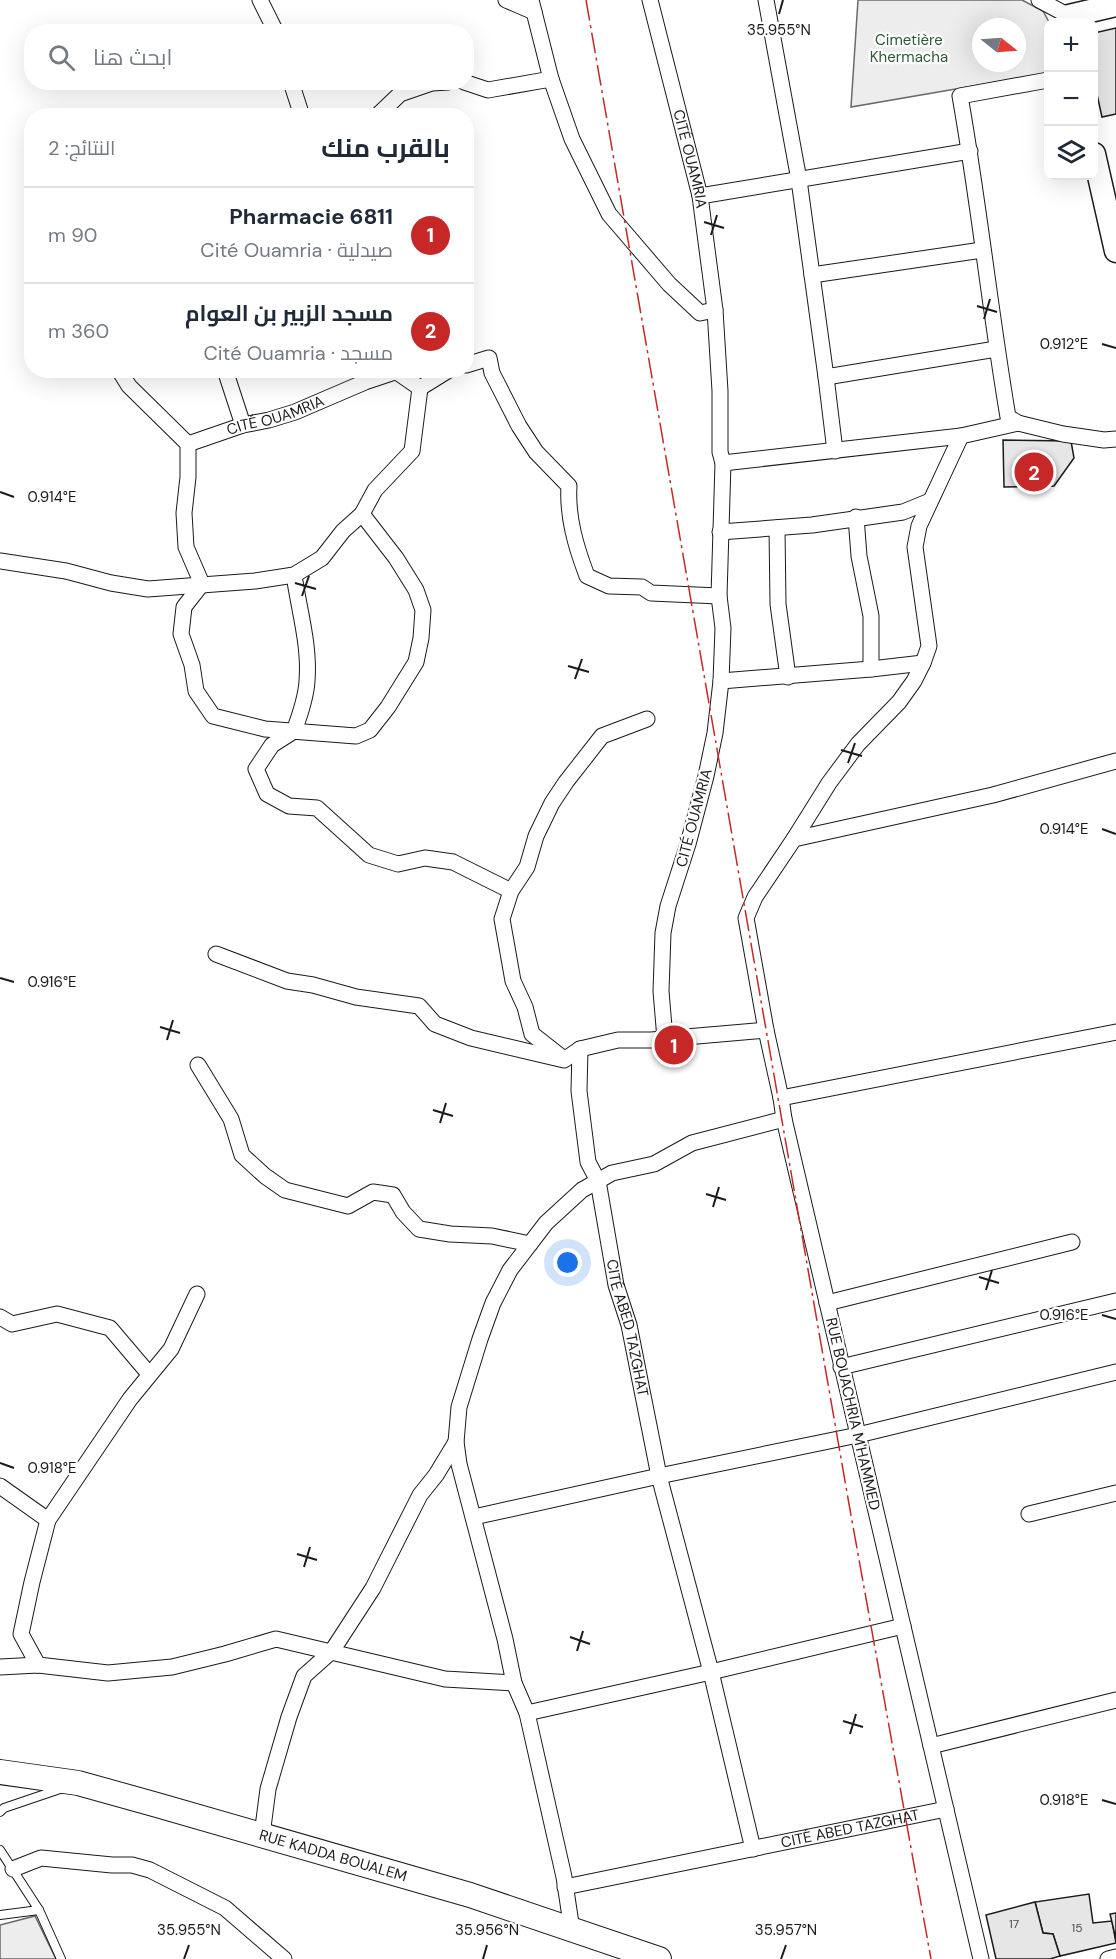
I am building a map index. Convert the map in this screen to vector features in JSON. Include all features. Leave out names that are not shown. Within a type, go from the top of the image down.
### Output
[{"type":"main road","name":"RUE KADDA BOUALEM","points":[[0,1772],[78,1783],[262,1835],[470,1895],[659,1959]]},
{"type":"street","points":[[260,0],[272,24]]},
{"type":"street","points":[[506,0],[532,6],[551,79],[572,139],[609,214],[669,284],[700,313],[715,310]]},
{"type":"street","name":"CITÉ OUAMRIA","points":[[650,0],[700,196],[715,310],[720,391],[720,452],[723,463],[719,596],[723,628],[721,681],[715,733],[706,776],[668,906],[663,933],[661,991],[665,1039]]},
{"type":"street","points":[[766,0],[799,180],[835,451]]},
{"type":"street","points":[[1039,0],[1066,18]]},
{"type":"street","points":[[1071,18],[1116,5]]},
{"type":"street","points":[[474,85],[488,90],[551,79]]},
{"type":"street","points":[[1044,81],[960,96],[970,151],[996,350],[1008,417],[1018,423],[1063,434],[1104,440],[1116,439]]},
{"type":"street","points":[[294,90],[299,108]]},
{"type":"street","points":[[385,108],[400,94],[412,90]]},
{"type":"street","points":[[700,196],[970,151]]},
{"type":"street","points":[[1098,171],[1116,250]]},
{"type":"street","points":[[812,276],[982,250]]},
{"type":"street","points":[[826,377],[996,350]]},
{"type":"street","points":[[474,363],[489,358],[492,373],[519,426],[536,452],[569,486],[568,504],[572,528],[587,576],[609,586],[642,587],[651,593],[719,596]]},
{"type":"street","points":[[125,378],[136,393],[188,444],[188,477],[184,513],[186,548],[202,584]]},
{"type":"street","points":[[228,378],[243,425]]},
{"type":"street","name":"CITÉ OUAMRIA","points":[[188,444],[243,425],[295,412],[376,378]]},
{"type":"street","name":"CITÉ OUAMRIA","points":[[405,378],[420,388]]},
{"type":"street","points":[[0,561],[66,571],[111,583],[148,589],[255,581],[294,575],[322,558],[343,531],[363,514],[375,490],[412,451],[420,388],[436,378]]},
{"type":"street","points":[[723,463],[961,436],[1018,423]]},
{"type":"street","points":[[721,681],[788,677],[923,663],[929,646],[915,547],[919,526],[961,436]]},
{"type":"street","points":[[720,532],[812,525],[903,512],[930,501]]},
{"type":"street","points":[[202,584],[184,608],[181,634],[192,665],[196,691],[213,716],[265,729],[356,736],[370,730],[388,707],[416,662],[423,610],[416,590],[396,558],[363,514]]},
{"type":"street","points":[[856,517],[859,556],[871,615],[871,669]]},
{"type":"street","points":[[777,528],[778,604],[788,677]]},
{"type":"street","points":[[294,575],[306,645],[307,682],[301,714],[294,731],[272,745],[256,769],[267,794],[289,806],[317,808],[369,855],[398,864],[425,858],[453,862],[511,891]]},
{"type":"street","name":"RUE BOUACHRIA M'HAMMED","points":[[923,663],[899,702],[858,744],[829,783],[755,897],[746,918],[784,1119],[981,1959]]},
{"type":"street","points":[[564,1060],[532,1034],[525,1007],[513,981],[502,919],[511,891],[527,867],[536,836],[552,803],[584,758],[602,736],[647,719]]},
{"type":"street","points":[[794,838],[993,795],[1116,761]]},
{"type":"street","points":[[216,954],[287,981],[313,985],[356,997],[419,1006],[435,1024],[471,1038],[564,1060],[580,1049],[618,1040],[665,1039],[766,1030]]},
{"type":"street","points":[[781,1098],[1116,1032]]},
{"type":"street","name":"CITÉ ABED TAZGHAT","points":[[580,1049],[579,1091],[588,1162],[598,1181],[616,1285],[629,1325],[659,1476],[711,1672],[753,1849]]},
{"type":"street","points":[[198,1065],[231,1119],[242,1155],[285,1190],[348,1206],[373,1192],[393,1195],[403,1212],[419,1229],[450,1234],[492,1236],[530,1244]]},
{"type":"street","points":[[572,1930],[565,1887],[527,1713],[514,1683],[474,1517],[465,1490],[456,1442],[459,1407],[493,1303],[510,1270],[546,1222],[582,1190],[612,1173],[654,1164],[692,1143],[784,1119]]},
{"type":"street","points":[[826,1303],[1071,1242]]},
{"type":"street","points":[[38,1665],[21,1634],[48,1520],[129,1399],[171,1349],[198,1294]]},
{"type":"street","points":[[841,1367],[1116,1300]]},
{"type":"street","points":[[0,1317],[12,1324],[57,1314],[110,1328],[149,1374]]},
{"type":"street","points":[[474,1517],[858,1435],[1116,1372]]},
{"type":"street","points":[[262,1835],[268,1789],[304,1676],[332,1651],[373,1588],[420,1495],[436,1475],[456,1442]]},
{"type":"street","points":[[0,1486],[48,1520]]},
{"type":"street","points":[[1029,1514],[1116,1493]]},
{"type":"street","points":[[527,1713],[903,1626]]},
{"type":"street","points":[[0,1667],[38,1665],[108,1673],[172,1667],[276,1639],[445,1679],[514,1683]]},
{"type":"street","points":[[931,1746],[1116,1700]]},
{"type":"street","name":"CITÉ ABED TAZGHAT","points":[[565,1887],[946,1809]]},
{"type":"street","points":[[13,1869],[41,1858],[132,1866],[150,1870],[225,1908],[284,1959]]},
{"type":"street","points":[[1108,1959],[1116,1957]]},
{"type":"lane","points":[[0,1812],[4,1808],[78,1783]]},
{"type":"lane","points":[[0,1850],[39,1910],[61,1959]]},
{"type":"lane","points":[[0,1915],[39,1910]]},
{"type":"green space","name":"Cimetière Khermacha","points":[[858,0],[1022,0],[1043,11],[1047,18],[1044,18],[1044,74],[851,107]]},
{"type":"green space","points":[[35,1916],[56,1959],[0,1959],[0,1925]]},
{"type":"building","points":[[1116,28],[1116,114],[1102,117],[1098,99],[1098,32]]},
{"type":"building","points":[[1003,440],[1071,441],[1074,458],[1054,486],[1004,487]]},
{"type":"building","points":[[1089,1894],[1093,1923],[1112,1921],[1116,1943],[1060,1956],[1053,1934],[1043,1933],[1035,1902]]},
{"type":"building","points":[[1035,1902],[1043,1933],[1053,1934],[1060,1956],[1050,1959],[996,1959],[986,1915]]},
{"type":"building","points":[[1116,1913],[1116,1939],[1110,1914]]},
{"type":"power","points":[[586,0],[849,1504],[931,1959]]},
{"type":"place","name":"مسجد الزبير بن العوام","points":[[1034,472]]},
{"type":"place","name":"Pharmacie 6811","points":[[674,1045]]}]
